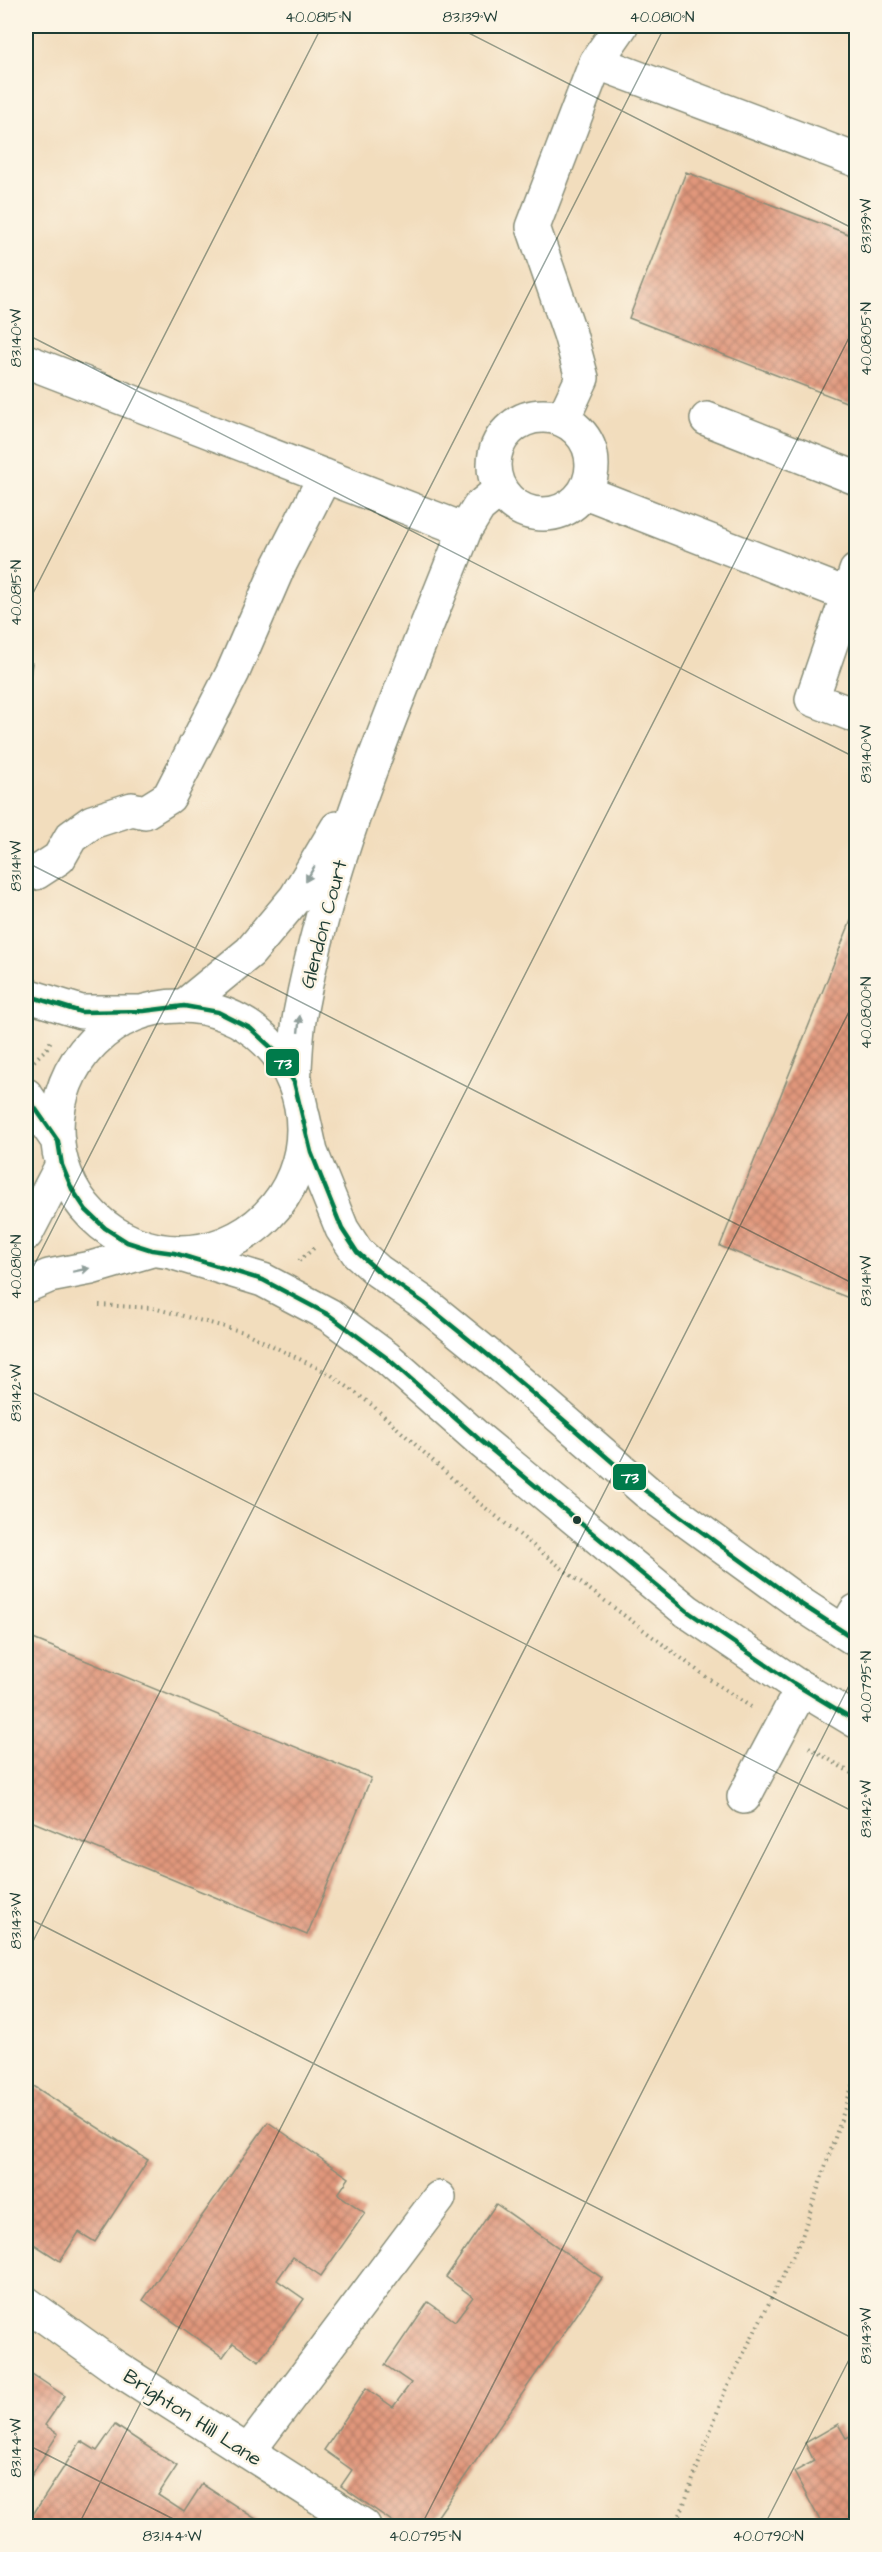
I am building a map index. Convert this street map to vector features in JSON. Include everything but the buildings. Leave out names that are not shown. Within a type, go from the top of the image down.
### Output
[{"type":"main road","points":[[564,420],[582,378],[570,334],[533,226],[596,62],[621,26]]},
{"type":"main road","points":[[596,62],[856,160]]},
{"type":"main road","points":[[26,361],[465,530]]},
{"type":"main road","points":[[547,416],[564,420],[578,429],[587,443],[593,459],[592,476],[585,492],[574,504],[559,513],[542,515],[525,512],[510,503],[500,490],[493,462],[504,435],[514,425],[530,417],[547,416]]},
{"type":"main road","points":[[706,419],[856,478]]},
{"type":"main road","points":[[26,871],[36,873],[59,858],[71,837],[92,822],[132,809],[145,812],[169,797],[233,672],[279,566],[325,476]]},
{"type":"main road","name":"Glendon Court","points":[[294,1082],[300,1016],[315,946],[343,849],[371,769],[465,530],[479,507],[500,490]]},
{"type":"main road","points":[[585,492],[853,588],[812,699],[856,716]]},
{"type":"main road","name":"Glendon Court","points":[[184,1006],[249,952],[296,897],[371,769]]},
{"type":"main road","points":[[26,995],[81,1012],[144,1011],[184,1006],[218,1012],[250,1028],[276,1052],[294,1082],[311,1152],[342,1229],[357,1252],[378,1271],[424,1303],[494,1360],[647,1492],[801,1604],[852,1628]]},
{"type":"main road","points":[[26,1234],[60,1153],[57,1118],[62,1094],[71,1071],[85,1051],[102,1034],[144,1011]]},
{"type":"main road","points":[[27,1080],[60,1153],[72,1189],[86,1210],[105,1228],[127,1242],[263,1280],[329,1315],[387,1358],[481,1441],[687,1611],[802,1688],[856,1721]]},
{"type":"main road","points":[[26,1286],[49,1276],[163,1251],[197,1251],[242,1236],[277,1204],[289,1185],[298,1163],[303,1116]]},
{"type":"main road","points":[[744,1797],[802,1688]]},
{"type":"main road","points":[[248,2452],[439,2198]]},
{"type":"main road","name":"Brighton Hill Lane","points":[[26,2303],[115,2367],[364,2526]]},
{"type":"path","points":[[27,1080],[54,1033]]},
{"type":"path","points":[[91,1306],[153,1308],[244,1332],[330,1374],[372,1405],[478,1502],[573,1577],[709,1679],[758,1712]]},
{"type":"path","points":[[807,1746],[856,1776]]},
{"type":"path","points":[[676,2526],[725,2391],[801,2239],[856,2075]]},
{"type":"transit line","name":"73","points":[[26,995],[81,1012],[144,1011],[184,1006],[218,1012],[250,1028],[276,1052],[294,1082],[311,1152],[342,1229],[357,1252],[378,1271],[424,1303],[494,1360],[647,1492],[801,1604],[856,1640]]},
{"type":"transit line","name":"73","points":[[26,1095],[58,1141],[62,1165],[72,1189],[86,1210],[105,1228],[127,1242],[152,1250],[174,1253],[263,1280],[329,1315],[387,1358],[481,1441],[687,1611],[793,1683],[856,1721]]}]
